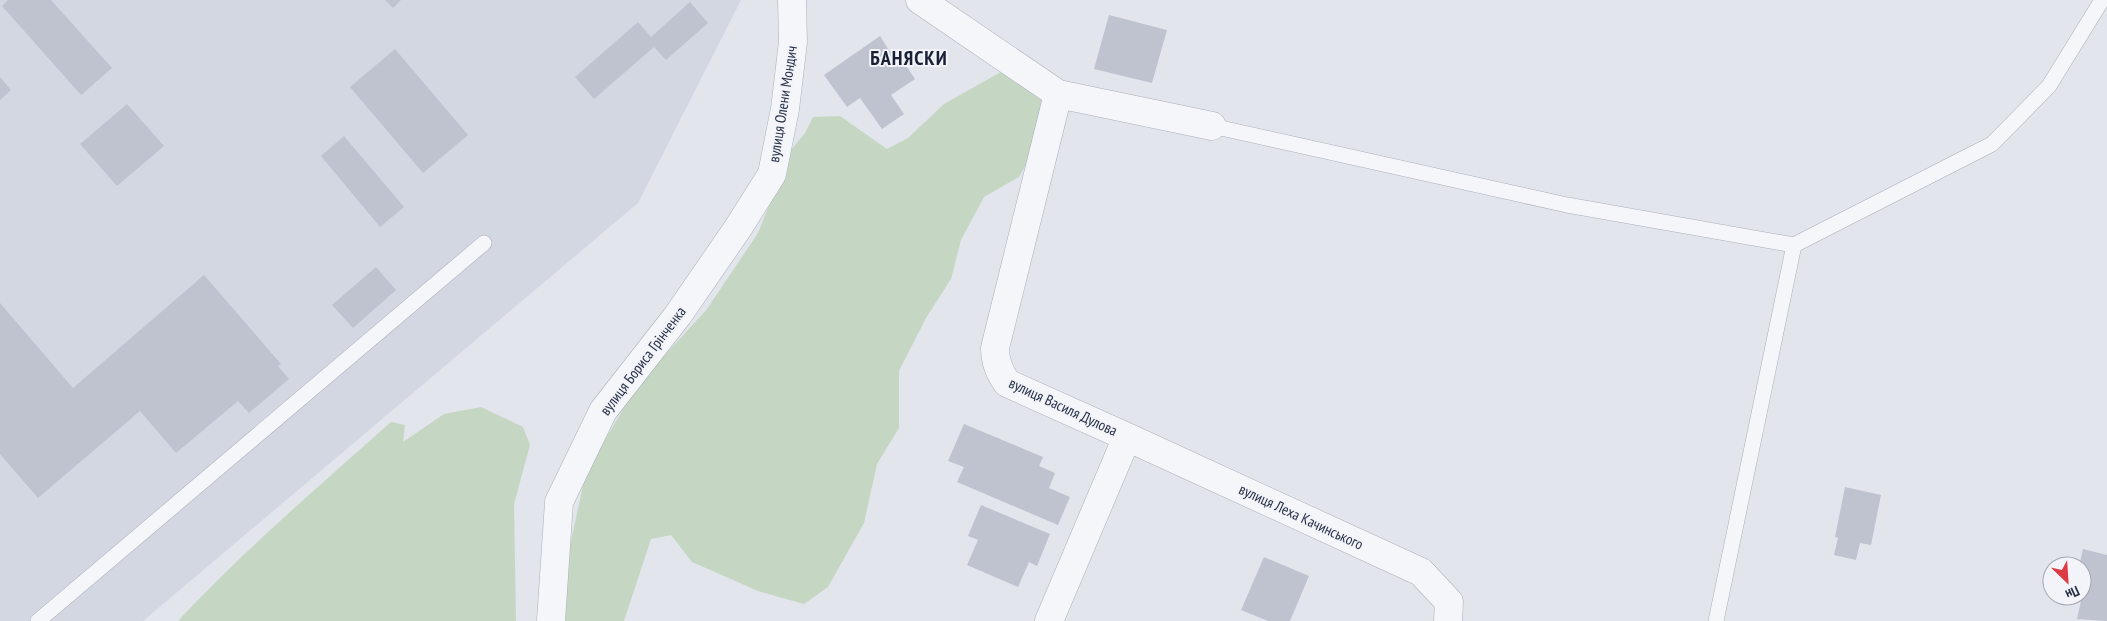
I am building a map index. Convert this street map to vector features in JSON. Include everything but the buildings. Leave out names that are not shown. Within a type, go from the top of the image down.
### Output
[{"type":"street","name":"вулиця Олени Мондич","points":[[738,228],[772,174],[785,109],[791,61],[793,42],[792,0]]},
{"type":"street","points":[[920,0],[1058,94],[1212,126]]},
{"type":"street","name":"вулиця Василя Дулова","points":[[1049,621],[1127,437],[1007,383],[999,372],[995,358],[995,348],[1058,94]]},
{"type":"street","name":"вулиця Бориса Грінченка","points":[[551,621],[559,502],[603,411],[678,316],[738,228]]},
{"type":"street","name":"вулиця Леха Качинського","points":[[1127,437],[1421,572],[1449,602],[1448,621]]},
{"type":"lane","points":[[1212,126],[1567,205],[1794,245],[1992,144],[2049,86],[2102,0]]},
{"type":"lane","points":[[38,621],[484,243]]},
{"type":"lane","points":[[1716,621],[1794,245]]},
{"type":"shaded area","points":[[0,0],[741,0],[638,203],[143,621],[0,621]]},
{"type":"green space","points":[[1001,72],[1042,101],[1041,138],[1019,177],[984,197],[961,240],[951,279],[926,318],[899,371],[899,428],[877,464],[864,523],[828,587],[804,604],[758,591],[692,562],[671,535],[651,539],[624,621],[564,621],[564,573],[586,472],[636,387],[707,309],[758,233],[791,150],[805,133],[813,117],[840,116],[887,149],[908,138],[944,104]]},
{"type":"green space","points":[[481,407],[523,427],[530,445],[514,504],[516,621],[178,621],[255,544],[391,422],[405,425],[403,442],[444,414]]},
{"type":"district","name":"БАНЯСКИ","points":[[909,58]]}]
